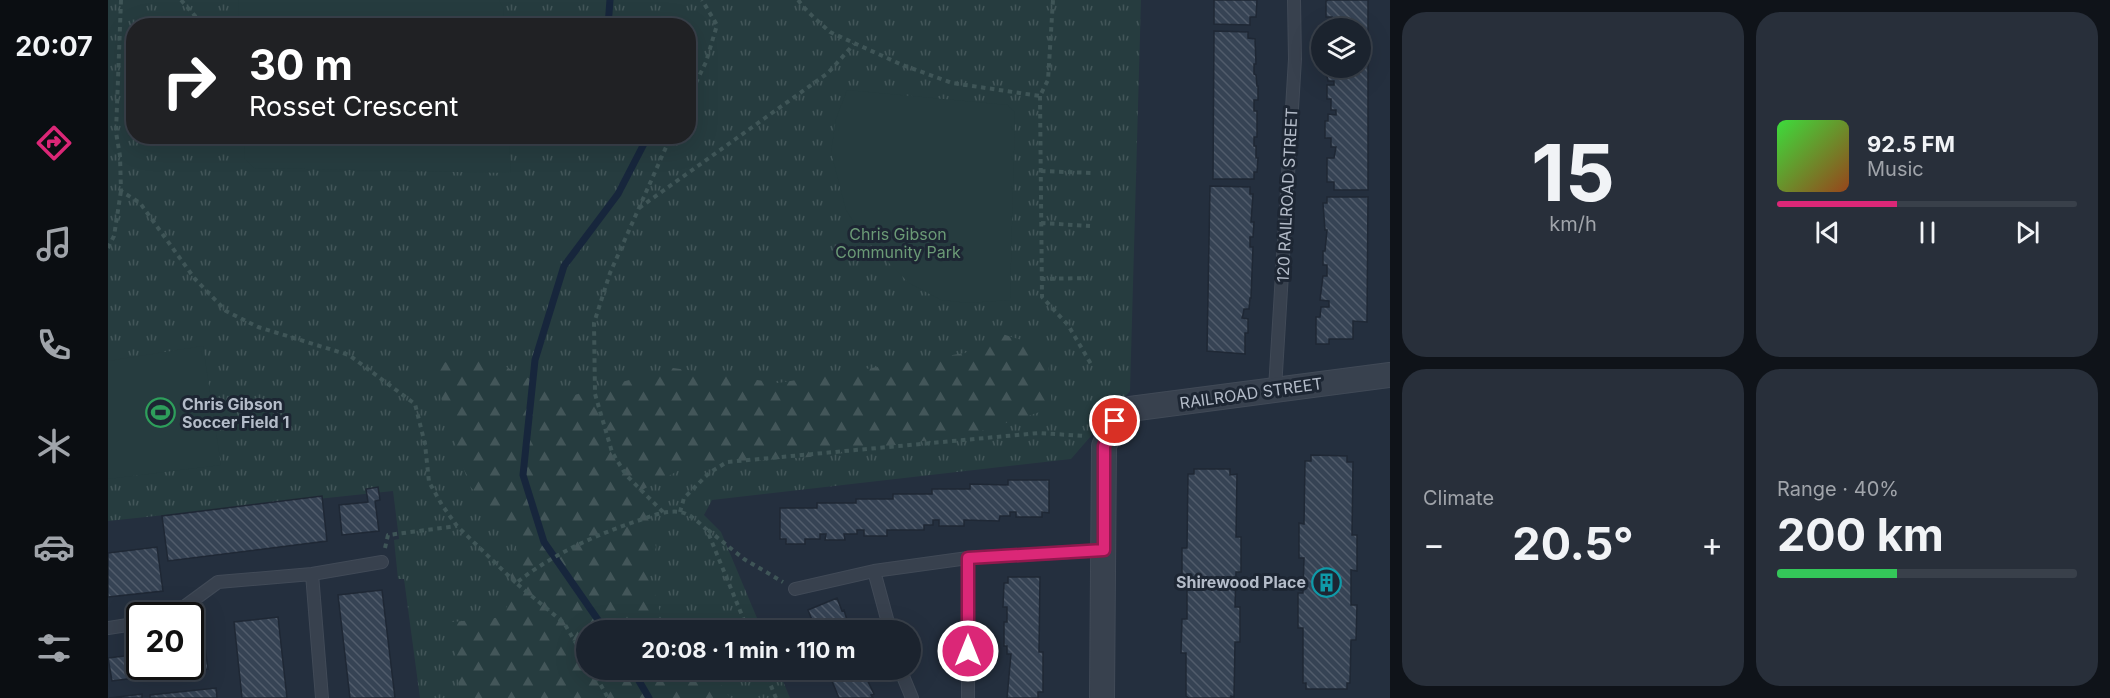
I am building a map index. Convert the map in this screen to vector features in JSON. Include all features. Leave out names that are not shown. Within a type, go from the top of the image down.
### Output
[{"type":"street","name":"RAILROAD STREET","points":[[1104,446],[1115,421],[1130,410],[1390,375]]},
{"type":"street","points":[[1102,698],[1104,446]]},
{"type":"lane","name":"120 RAILROAD STREET","points":[[1275,389],[1295,59],[1294,0]]},
{"type":"lane","points":[[795,589],[874,571],[968,558],[1104,550]]},
{"type":"lane","points":[[968,558],[968,698]]},
{"type":"lane","points":[[191,602],[218,582],[312,574],[382,562]]},
{"type":"lane","points":[[874,571],[887,620]]},
{"type":"lane","points":[[312,574],[322,698]]},
{"type":"lane","points":[[108,628],[126,625]]},
{"type":"lane","points":[[905,680],[912,698]]},
{"type":"path","points":[[108,248],[114,236],[121,192],[120,156],[116,132],[121,0]]},
{"type":"path","points":[[181,0],[197,18]]},
{"type":"path","points":[[696,83],[706,62],[717,25],[702,0]]},
{"type":"path","points":[[798,0],[830,32],[900,64],[952,83],[1041,96]]},
{"type":"path","points":[[1053,0],[1048,80],[1041,96],[1042,297],[1068,325],[1091,364]]},
{"type":"path","points":[[638,209],[828,73],[854,44]]},
{"type":"path","points":[[663,513],[626,475],[612,452],[595,394],[594,323],[609,273],[667,144]]},
{"type":"path","points":[[1041,171],[1091,173]]},
{"type":"path","points":[[121,192],[140,203],[195,279],[226,312],[258,327],[349,355],[415,404],[425,444],[429,482],[442,505],[458,525],[516,583],[564,623],[576,643]]},
{"type":"path","points":[[1041,223],[1090,226]]},
{"type":"path","points":[[1041,279],[1088,278]]},
{"type":"path","points":[[680,512],[684,498],[709,473],[727,462],[1039,433],[1082,435],[1104,446]]},
{"type":"path","points":[[516,583],[537,567],[605,532],[663,513],[680,512],[696,519],[744,560],[795,589]]},
{"type":"path","points":[[382,562],[388,535],[458,525]]},
{"type":"path","points":[[707,530],[744,620]]},
{"type":"path","points":[[598,680],[608,698]]},
{"type":"path","points":[[769,680],[776,698]]},
{"type":"green space","name":"Chris Gibson Community Park","points":[[108,0],[1141,0],[1130,391],[1071,459],[712,500],[704,515],[721,532],[758,620],[576,620],[576,680],[783,680],[790,698],[420,698],[404,579],[398,579],[394,540],[399,539],[393,491],[108,521]]},
{"type":"green space","points":[[238,0],[499,0],[503,8],[504,18],[239,18]]},
{"type":"green space","points":[[847,90],[1008,105],[1015,113],[1010,300],[969,303],[941,300],[909,283],[864,238],[846,210],[831,152],[836,119]]},
{"type":"green space","points":[[244,144],[509,144],[511,173],[254,168],[245,159]]},
{"type":"green space","points":[[996,332],[1047,348],[1052,408],[975,433],[824,456],[689,465],[640,491],[656,547],[649,573],[662,620],[576,620],[576,680],[718,680],[730,698],[460,698],[452,622],[505,617],[517,542],[469,485],[430,363],[492,360],[567,397],[673,368],[778,383],[965,353]]},
{"type":"green space","name":"Chris Gibson Soccer Field 1","points":[[203,346],[221,465],[108,479],[108,361]]},
{"type":"building","points":[[1214,0],[1257,0],[1256,17],[1250,17],[1250,25],[1214,24]]},
{"type":"building","points":[[1368,0],[1368,18],[1326,17],[1326,1]]},
{"type":"building","points":[[1214,31],[1248,32],[1248,38],[1255,39],[1254,74],[1258,86],[1258,100],[1254,100],[1254,111],[1257,111],[1257,137],[1254,137],[1254,146],[1256,146],[1256,158],[1258,158],[1254,179],[1213,179]]},
{"type":"building","points":[[1327,78],[1368,78],[1368,190],[1334,190],[1334,182],[1327,182],[1327,158],[1334,158],[1336,147],[1331,147],[1331,138],[1325,138],[1325,121],[1328,121],[1328,114],[1336,115],[1336,110],[1331,110],[1331,99],[1327,99],[1327,85],[1334,85],[1334,81],[1328,81]]},
{"type":"building","points":[[1210,186],[1250,187],[1250,194],[1253,194],[1251,222],[1254,222],[1253,237],[1250,237],[1250,247],[1253,247],[1251,298],[1249,309],[1244,309],[1242,318],[1248,319],[1245,354],[1207,351]]},
{"type":"building","points":[[1327,197],[1368,197],[1367,322],[1353,321],[1353,339],[1329,339],[1329,344],[1316,344],[1316,317],[1320,317],[1321,307],[1329,307],[1329,301],[1320,300],[1323,276],[1327,276],[1327,265],[1323,265],[1327,230],[1325,230],[1323,203],[1327,203]]},
{"type":"building","name":"Shirewood Place","points":[[1311,455],[1347,456],[1347,462],[1353,462],[1352,535],[1357,535],[1357,571],[1351,570],[1351,605],[1357,605],[1356,640],[1351,640],[1350,683],[1347,683],[1347,689],[1306,689],[1306,683],[1303,683],[1303,628],[1298,628],[1298,593],[1303,593],[1304,558],[1299,558],[1299,523],[1304,524],[1305,461],[1311,461]]},
{"type":"building","points":[[1194,469],[1230,469],[1230,475],[1237,474],[1236,537],[1241,537],[1241,572],[1236,572],[1235,607],[1240,607],[1240,642],[1235,642],[1234,697],[1231,696],[1231,698],[1189,698],[1186,696],[1186,653],[1181,653],[1182,619],[1187,619],[1187,583],[1182,583],[1182,548],[1187,548],[1188,474],[1194,474]]},
{"type":"building","points":[[1008,480],[1049,480],[1049,513],[1042,512],[1042,517],[1016,517],[1016,512],[1010,512],[1010,516],[1000,516],[999,521],[964,520],[964,526],[939,526],[939,520],[933,520],[933,525],[924,525],[924,530],[887,530],[887,536],[864,536],[864,530],[857,530],[857,534],[844,534],[845,540],[825,540],[826,534],[820,534],[820,539],[805,539],[805,544],[786,544],[786,539],[780,539],[780,508],[817,508],[817,503],[856,503],[856,499],[893,499],[893,494],[932,494],[932,489],[970,489],[970,484],[1008,485]]},
{"type":"building","points":[[378,487],[380,500],[375,501],[379,531],[342,535],[339,505],[368,502],[366,489]]},
{"type":"building","points":[[322,496],[327,541],[168,561],[162,516]]},
{"type":"building","points":[[157,547],[163,591],[108,597],[108,553]]},
{"type":"building","points":[[1008,577],[1040,577],[1039,652],[1043,652],[1043,692],[1038,692],[1038,698],[1007,698],[1011,654],[1007,654],[1007,646],[1004,646],[1004,622],[1007,622],[1007,607],[1003,607],[1004,583],[1008,583]]},
{"type":"building","points":[[382,590],[395,698],[350,698],[338,595]]},
{"type":"building","points":[[837,598],[847,620],[812,620],[808,610]]},
{"type":"building","points":[[278,617],[287,698],[242,698],[234,622]]},
{"type":"building","points":[[204,647],[208,669],[204,670]]},
{"type":"building","points":[[126,656],[126,679],[112,681],[108,658]]},
{"type":"building","points":[[832,680],[867,680],[874,694],[871,695],[873,698],[839,698]]},
{"type":"building","points":[[216,688],[217,698],[150,698],[150,695]]},
{"type":"building","points":[[142,694],[142,698],[109,698]]},
{"type":"waterway","points":[[609,18],[610,0]]},
{"type":"waterway","points":[[598,620],[544,542],[523,475],[535,360],[564,266],[618,194],[644,144]]},
{"type":"waterway","points":[[638,680],[649,698]]},
{"type":"place","name":"Chris Gibson Soccer Field 1","points":[[161,413]]},
{"type":"place","name":"Shirewood Place","points":[[1327,582]]},
{"type":"route","points":[[968,651],[968,558],[1104,550],[1104,446],[1115,421]]}]
